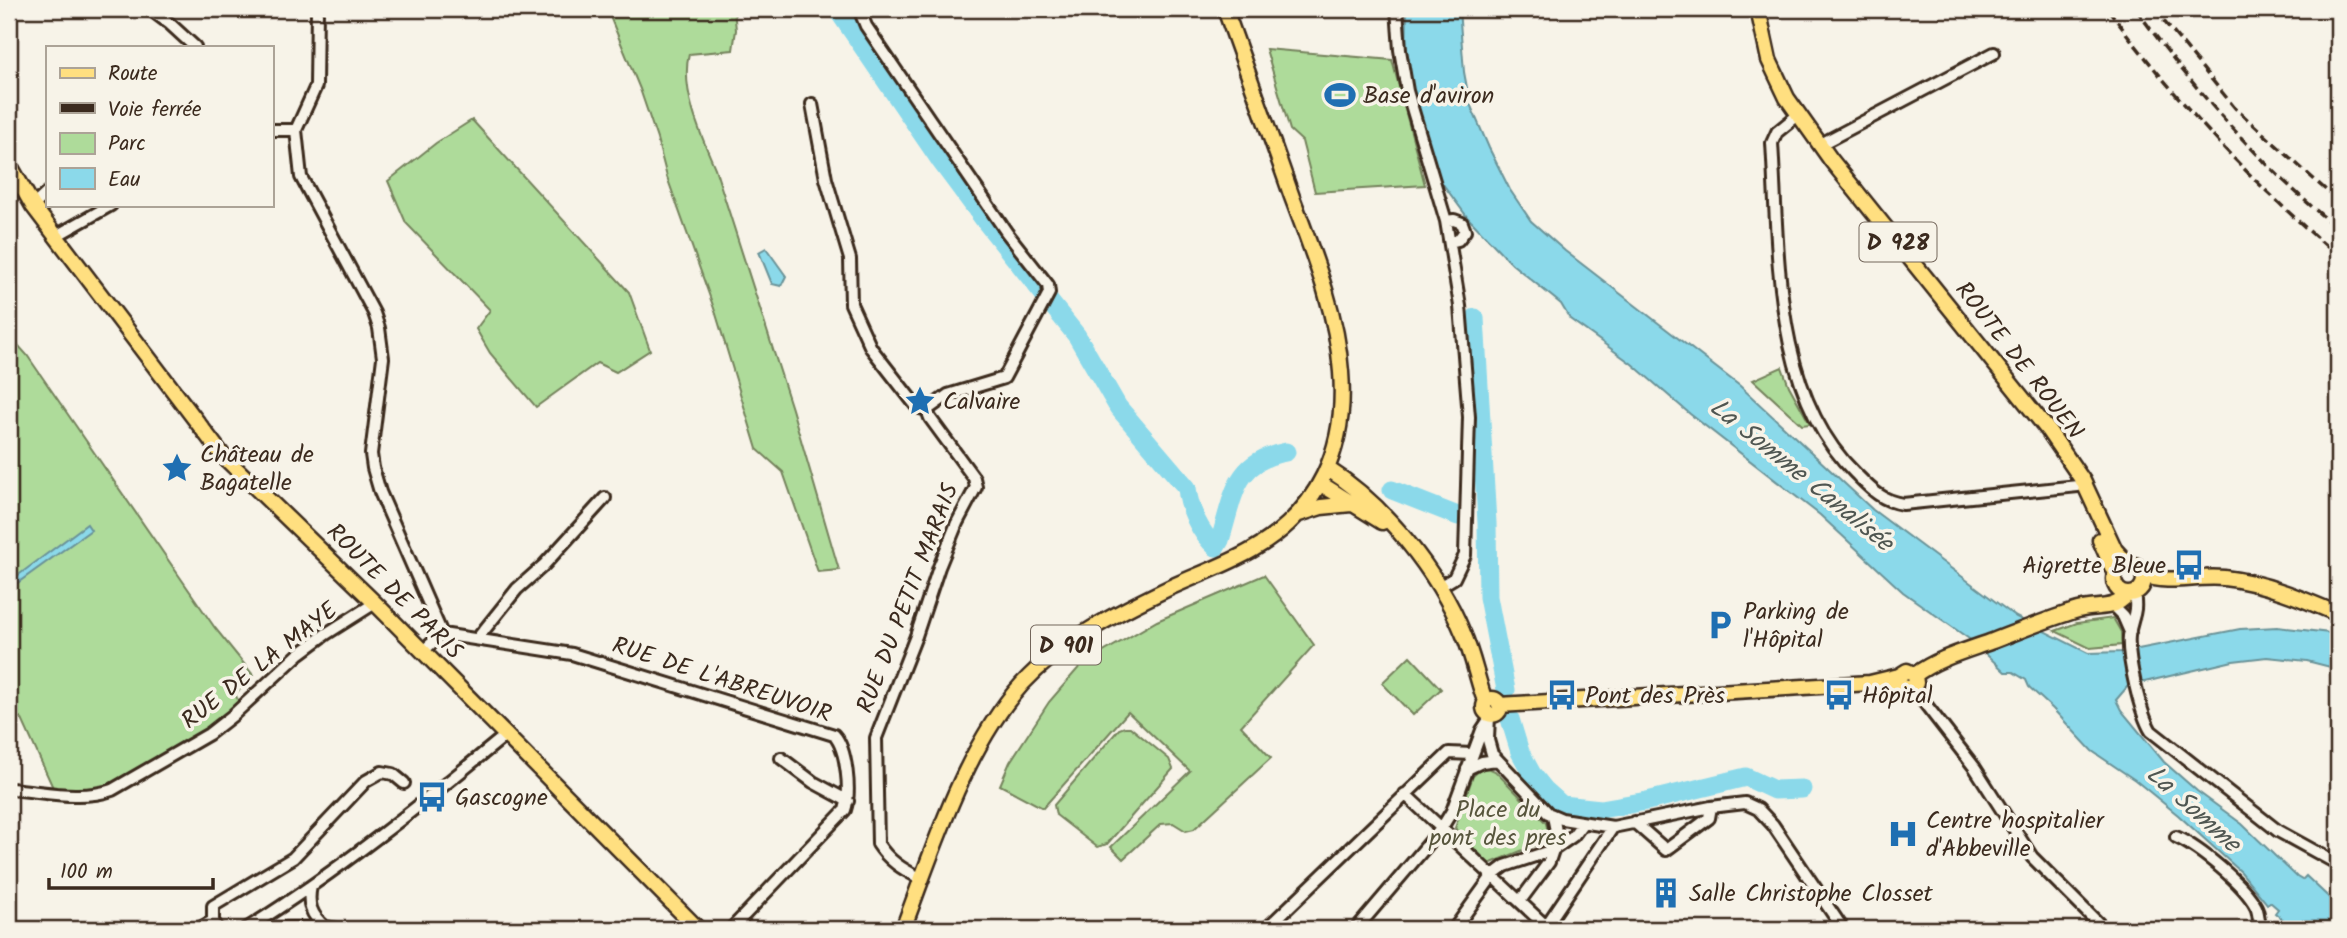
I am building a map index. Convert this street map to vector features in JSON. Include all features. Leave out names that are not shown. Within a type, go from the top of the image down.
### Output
[{"type":"main road","name":"D 901","points":[[904,927],[920,878],[965,775],[988,732],[1022,685],[1072,640],[1116,614],[1252,550],[1279,533],[1298,515],[1321,484],[1328,469],[1342,401],[1335,330],[1307,237],[1225,9]]},
{"type":"main road","name":"ROUTE DE ROUEN","points":[[1758,9],[1769,60],[1787,98],[1819,145],[2069,459],[2126,588]]},
{"type":"main road","name":"ROUTE DE PARIS","points":[[11,174],[217,449],[507,734],[698,929]]},
{"type":"main road","points":[[1328,469],[1365,496],[1413,548],[1439,587],[1463,633],[1491,710],[1907,682],[1926,667],[2089,607],[2108,596],[2126,588],[2144,581],[2137,566],[2121,566],[2126,588],[2120,603],[2089,607]]},
{"type":"main road","points":[[1321,484],[1352,505],[1393,527]]},
{"type":"main road","name":"ROUTE DE ROUEN","points":[[2081,485],[2115,550],[2127,564]]},
{"type":"main road","points":[[1298,515],[1321,507],[1352,505]]},
{"type":"main road","points":[[2143,575],[2158,580],[2234,580],[2274,590],[2338,614]]},
{"type":"main road","points":[[2126,588],[2155,589],[2177,581]]},
{"type":"street","points":[[150,9],[194,46]]},
{"type":"street","points":[[317,9],[316,86],[296,130],[301,177],[379,328],[383,358],[371,454],[380,492],[442,634],[423,651]]},
{"type":"street","points":[[812,104],[826,179],[850,259],[851,304],[871,348],[916,407],[927,410],[948,395],[1004,378],[1049,293],[1048,285],[1007,233],[866,26],[859,9]]},
{"type":"street","points":[[1397,9],[1407,91],[1447,221],[1460,306],[1469,417],[1465,555],[1454,578],[1439,587]]},
{"type":"street","points":[[1819,145],[1994,53]]},
{"type":"street","points":[[1798,115],[1777,132],[1772,143],[1783,292],[1794,367],[1828,442],[1879,497],[1891,503],[1903,504],[2081,485]]},
{"type":"street","points":[[273,130],[296,130]]},
{"type":"street","points":[[33,206],[46,194]]},
{"type":"street","points":[[56,236],[109,206]]},
{"type":"street","points":[[1447,221],[1462,223],[1465,231],[1458,240],[1450,242]]},
{"type":"street","name":"RUE DU PETIT MARAIS","points":[[920,878],[900,868],[884,854],[878,844],[876,738],[916,636],[939,567],[957,523],[976,487],[974,478],[927,410]]},
{"type":"street","points":[[477,639],[517,589],[544,565],[605,498]]},
{"type":"street","points":[[2126,588],[2137,610],[2129,636]]},
{"type":"street","name":"RUE DE LA MAYE","points":[[9,789],[83,795],[99,795],[112,790],[208,734],[232,716],[299,654],[375,603]]},
{"type":"street","points":[[2113,606],[2123,617],[2129,636],[2138,697],[2151,731],[2278,831],[2338,864]]},
{"type":"street","name":"RUE DE L'ABREUVOIR","points":[[442,634],[572,654],[834,735],[840,741],[848,779],[848,801]]},
{"type":"street","points":[[1907,682],[1975,768],[2032,857],[2104,929]]},
{"type":"street","points":[[1356,929],[1441,830],[1452,811],[1491,710]]},
{"type":"street","points":[[1491,710],[1488,740],[1492,754],[1553,816],[1582,824],[1613,827],[1711,807],[1745,803],[1758,809],[1773,825],[1843,929]]},
{"type":"street","points":[[246,929],[393,827],[507,734]]},
{"type":"street","points":[[1266,929],[1449,753],[1472,754]]},
{"type":"street","points":[[731,929],[845,810],[848,801],[813,782],[781,758]]},
{"type":"street","points":[[1467,769],[1482,762],[1497,760]]},
{"type":"street","points":[[198,929],[215,925],[213,906],[293,858],[366,781],[382,772],[393,774],[404,783]]},
{"type":"street","points":[[1405,794],[1548,928],[1613,827]]},
{"type":"street","points":[[1634,822],[1666,850],[1709,818],[1711,807]]},
{"type":"street","points":[[1520,901],[1549,862],[1556,831],[1553,816]]},
{"type":"street","points":[[1454,929],[1493,875],[1505,866],[1553,850],[1573,836],[1582,824]]},
{"type":"street","points":[[2176,837],[2193,844],[2229,874],[2257,908],[2260,929]]},
{"type":"street","points":[[311,886],[308,897],[310,909],[315,919],[325,927]]},
{"type":"street","points":[[259,929],[337,929]]},
{"type":"green space","points":[[610,9],[734,9],[736,30],[733,50],[689,54],[687,82],[693,112],[715,168],[792,409],[839,570],[818,572],[783,472],[757,449],[716,314],[667,177],[640,89],[611,19]]},
{"type":"green space","name":"Base d'aviron","points":[[1266,49],[1392,60],[1425,185],[1315,192],[1302,141],[1290,130]]},
{"type":"green space","points":[[472,120],[629,292],[650,350],[616,372],[597,363],[536,407],[490,353],[476,329],[490,310],[406,223],[388,181],[436,143]]},
{"type":"green space","points":[[9,335],[27,355],[215,628],[253,675],[235,694],[240,704],[218,721],[121,782],[54,790],[21,717],[9,723]]},
{"type":"green space","points":[[1782,367],[1810,424],[1802,425],[1753,380]]},
{"type":"green space","points":[[1264,575],[1314,645],[1241,726],[1271,758],[1194,829],[1186,831],[1173,823],[1161,824],[1123,859],[1111,847],[1190,771],[1128,712],[1043,808],[1000,785],[1010,762],[1049,702],[1081,665],[1157,621]]},
{"type":"green space","points":[[2113,618],[2121,632],[2122,645],[2090,648],[2055,631],[2077,623]]},
{"type":"green space","points":[[1410,656],[1441,689],[1413,715],[1382,683]]},
{"type":"green space","points":[[1130,727],[1169,759],[1173,769],[1107,844],[1097,847],[1056,815],[1054,805],[1119,729]]},
{"type":"green space","name":"Place du pont des pres","points":[[1481,769],[1495,771],[1546,823],[1548,832],[1544,841],[1489,864],[1455,828],[1473,776]]},
{"type":"water","points":[[1407,9],[1459,9],[1464,72],[1470,104],[1510,190],[1531,221],[1565,251],[1740,386],[1873,510],[2016,617],[2088,653],[2123,652],[2240,629],[2277,627],[2338,634],[2338,669],[2307,661],[2267,657],[2233,661],[2128,686],[2116,700],[2121,710],[2164,762],[2197,791],[2242,824],[2297,877],[2302,880],[2306,876],[2338,906],[2338,929],[2294,929],[2275,913],[2278,909],[2270,902],[2267,904],[2241,872],[2178,815],[2135,780],[2092,751],[2029,687],[2026,680],[2013,672],[2005,672],[1972,641],[1903,592],[1820,515],[1690,414],[1632,364],[1570,319],[1561,304],[1512,264],[1468,218],[1434,172],[1408,76]]},
{"type":"water","points":[[766,248],[786,276],[781,286],[772,284],[759,252]]},
{"type":"water","points":[[87,524],[91,530],[16,584],[12,582],[13,579]]},
{"type":"waterway","points":[[837,9],[940,160],[1077,336],[1118,407],[1187,488],[1196,520],[1216,547],[1238,483],[1246,472],[1255,464],[1286,452]]},
{"type":"waterway","points":[[1475,318],[1487,523],[1488,597],[1506,690]]},
{"type":"waterway","points":[[1392,490],[1458,516]]},
{"type":"waterway","points":[[1510,719],[1520,752],[1532,774],[1562,805],[1601,809],[1647,801],[1746,777],[1774,790],[1802,789]]},
{"type":"railway","points":[[2108,9],[2160,76],[2216,139],[2275,199],[2338,256]]},
{"type":"railway","points":[[2136,9],[2181,69],[2230,125],[2282,179],[2338,229]]},
{"type":"railway","points":[[2154,9],[2235,108],[2338,201]]},
{"type":"place","name":"Base d'aviron","points":[[1340,95]]},
{"type":"place","name":"Calvaire","points":[[920,401]]},
{"type":"place","name":"Château de Bagatelle","points":[[177,468]]},
{"type":"place","name":"Aigrette Bleue","points":[[2189,565]]},
{"type":"place","name":"Parking de l'Hôpital","points":[[1720,625]]},
{"type":"place","name":"Pont des Près","points":[[1562,695]]},
{"type":"place","name":"Hôpital","points":[[1839,695]]},
{"type":"place","name":"Gascogne","points":[[432,797]]},
{"type":"place","name":"Centre hospitalier d'Abbeville","points":[[1903,834]]},
{"type":"place","name":"Salle Christophe Closset","points":[[1666,893]]},
{"type":"water label","name":"La Somme Canalisée","points":[[1802,474]]},
{"type":"water label","name":"La Somme","points":[[2194,808]]}]
